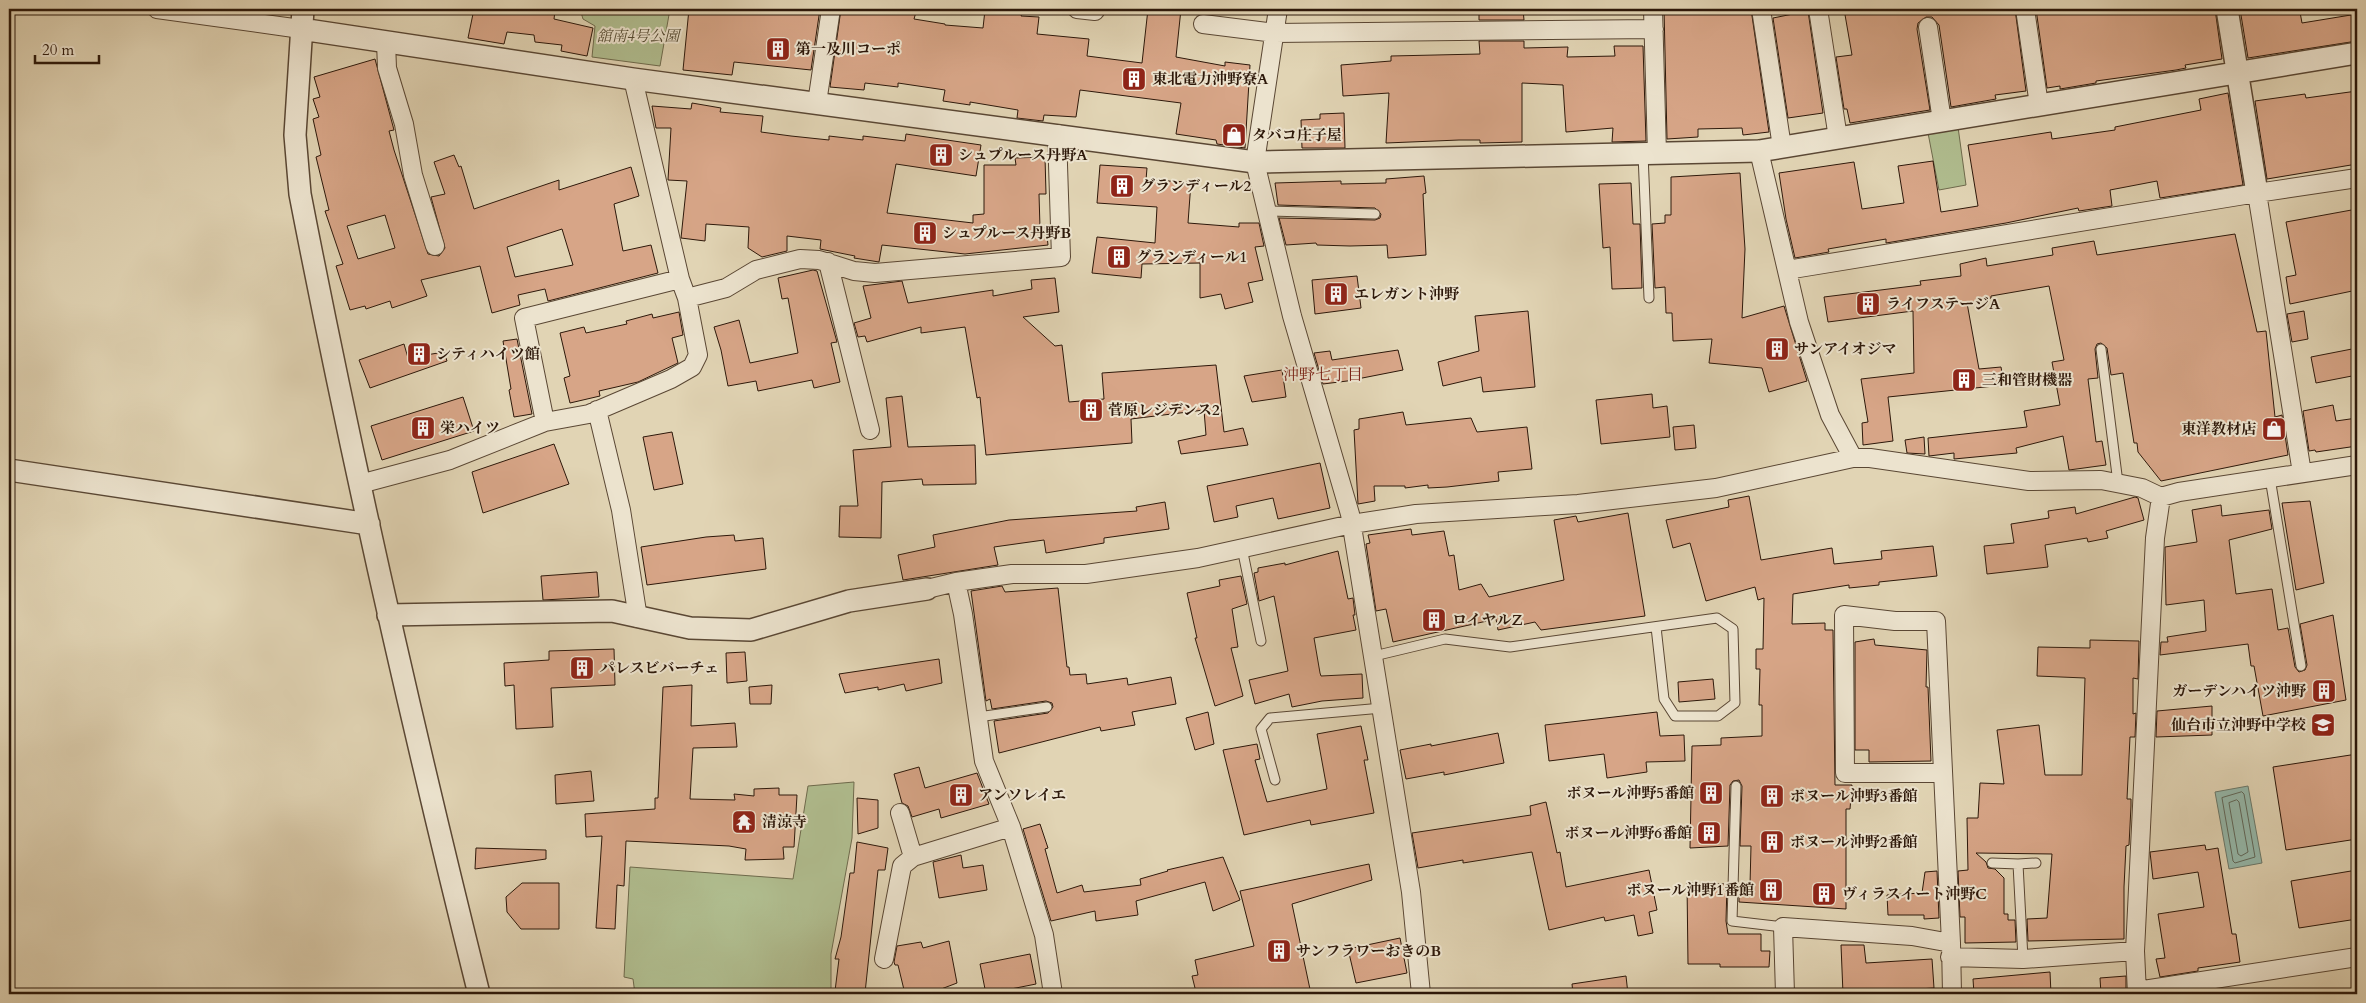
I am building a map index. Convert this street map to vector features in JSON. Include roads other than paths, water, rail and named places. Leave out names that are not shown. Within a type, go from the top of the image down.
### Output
[{"type":"street","points":[[157,9],[302,19],[386,42],[633,79],[1057,134],[1255,162],[1760,151],[2357,53]]},
{"type":"street","points":[[817,103],[831,9]]},
{"type":"street","points":[[1077,9],[1095,11],[1095,9]]},
{"type":"street","points":[[1278,9],[1255,162],[1292,316],[1352,524],[1411,892],[1421,994]]},
{"type":"street","points":[[1650,154],[1653,9]]},
{"type":"street","points":[[1761,9],[1782,147]]},
{"type":"street","points":[[1818,9],[1838,138]]},
{"type":"street","points":[[2025,9],[2039,105]]},
{"type":"street","points":[[2227,9],[2302,473]]},
{"type":"street","points":[[302,19],[296,135],[300,194],[388,614],[429,793],[480,994]]},
{"type":"street","points":[[1203,24],[1275,33],[1654,29]]},
{"type":"street","points":[[1928,27],[1942,121]]},
{"type":"street","points":[[386,42],[387,68],[404,124],[413,175],[434,246]]},
{"type":"street","points":[[360,484],[450,460],[545,422],[589,414],[671,379],[692,367],[698,355],[687,298],[680,279],[633,79]]},
{"type":"street","points":[[687,298],[726,288],[756,270],[788,261],[819,260],[854,271],[875,273],[1061,257],[1057,134]]},
{"type":"street","points":[[1760,151],[1799,322],[1830,415],[1854,458]]},
{"type":"street","points":[[1787,270],[2258,192],[2357,178]]},
{"type":"street","points":[[828,262],[870,430]]},
{"type":"street","points":[[545,422],[524,318],[680,279]]},
{"type":"street","points":[[597,410],[621,510],[638,618]]},
{"type":"street","points":[[388,614],[612,611],[690,628],[751,630],[848,601],[927,589],[956,582],[1012,574],[1086,574],[1198,558],[1352,524],[1416,514],[1578,504],[1716,488],[1854,458],[1870,458],[2029,481],[2101,480],[2142,488],[2161,497],[2179,492],[2357,464]]},
{"type":"street","points":[[9,470],[369,524]]},
{"type":"street","points":[[2161,497],[2155,538],[2154,607],[2135,951],[2137,993],[2357,957]]},
{"type":"street","points":[[956,582],[963,614],[984,761],[1011,827],[1044,935],[1054,994]]},
{"type":"street","points":[[1943,773],[1846,773],[1844,615],[1895,622],[1936,621],[1943,773],[1952,994]]},
{"type":"street","points":[[900,814],[914,857]]},
{"type":"street","points":[[884,960],[902,866],[914,857],[1011,827]]},
{"type":"street","points":[[1785,994],[1783,927],[1912,936],[1950,950],[2023,959],[2135,951]]},
{"type":"lane","points":[[1649,298],[1650,154]]},
{"type":"lane","points":[[1266,211],[1375,214]]},
{"type":"lane","points":[[2100,349],[2118,483]]},
{"type":"lane","points":[[2270,478],[2301,666]]},
{"type":"lane","points":[[1242,548],[1260,641]]},
{"type":"lane","points":[[1374,656],[1445,639],[1510,647],[1656,626],[1717,618],[1733,629],[1735,703],[1718,716],[1675,716],[1664,699],[1656,626]]},
{"type":"lane","points":[[978,717],[1047,708]]},
{"type":"lane","points":[[1275,780],[1261,729],[1270,718],[1382,708]]},
{"type":"lane","points":[[1736,786],[1732,921],[1783,927]]},
{"type":"lane","points":[[1992,863],[2036,863]]},
{"type":"lane","points":[[2018,864],[2023,959]]},
{"type":"water","points":[[2248,786],[2262,863],[2229,869],[2215,792]]},
{"type":"place","name":"第一及川コーポ","points":[[778,49]]},
{"type":"place","name":"東北電力沖野寮A","points":[[1134,79]]},
{"type":"place","name":"タバコ庄子屋","points":[[1234,135]]},
{"type":"place","name":"シュプルース丹野A","points":[[941,155]]},
{"type":"place","name":"グランディール2","points":[[1122,186]]},
{"type":"place","name":"シュプルース丹野B","points":[[925,233]]},
{"type":"place","name":"グランディール1","points":[[1119,257]]},
{"type":"place","name":"エレガント沖野","points":[[1336,294]]},
{"type":"place","name":"ライフステージA","points":[[1868,304]]},
{"type":"place","name":"サンアイオジマ","points":[[1777,349]]},
{"type":"place","name":"シティハイツ館","points":[[419,354]]},
{"type":"place","name":"三和管財機器","points":[[1964,380]]},
{"type":"place","name":"菅原レジデンス2","points":[[1091,410]]},
{"type":"place","name":"栄ハイツ","points":[[423,428]]},
{"type":"place","name":"東洋教材店","points":[[2274,429]]},
{"type":"place","name":"ロイヤルZ","points":[[1434,620]]},
{"type":"place","name":"パレスビバーチェ","points":[[582,668]]},
{"type":"place","name":"ガーデンハイツ沖野","points":[[2324,691]]},
{"type":"place","name":"仙台市立沖野中学校","points":[[2323,725]]},
{"type":"place","name":"ボヌール沖野5番館","points":[[1711,793]]},
{"type":"place","name":"アンソレイエ","points":[[961,795]]},
{"type":"place","name":"ボヌール沖野3番館","points":[[1772,796]]},
{"type":"place","name":"清涼寺","points":[[744,822]]},
{"type":"place","name":"ボヌール沖野6番館","points":[[1709,833]]},
{"type":"place","name":"ボヌール沖野2番館","points":[[1772,842]]},
{"type":"place","name":"ボヌール沖野1番館","points":[[1771,890]]},
{"type":"place","name":"ヴィラスイート沖野C","points":[[1824,894]]},
{"type":"place","name":"サンフラワーおきのB","points":[[1279,951]]},
{"type":"district","name":"沖野七丁目","points":[[1323,374]]},
{"type":"park label","name":"舘南4号公園","points":[[638,36]]}]
